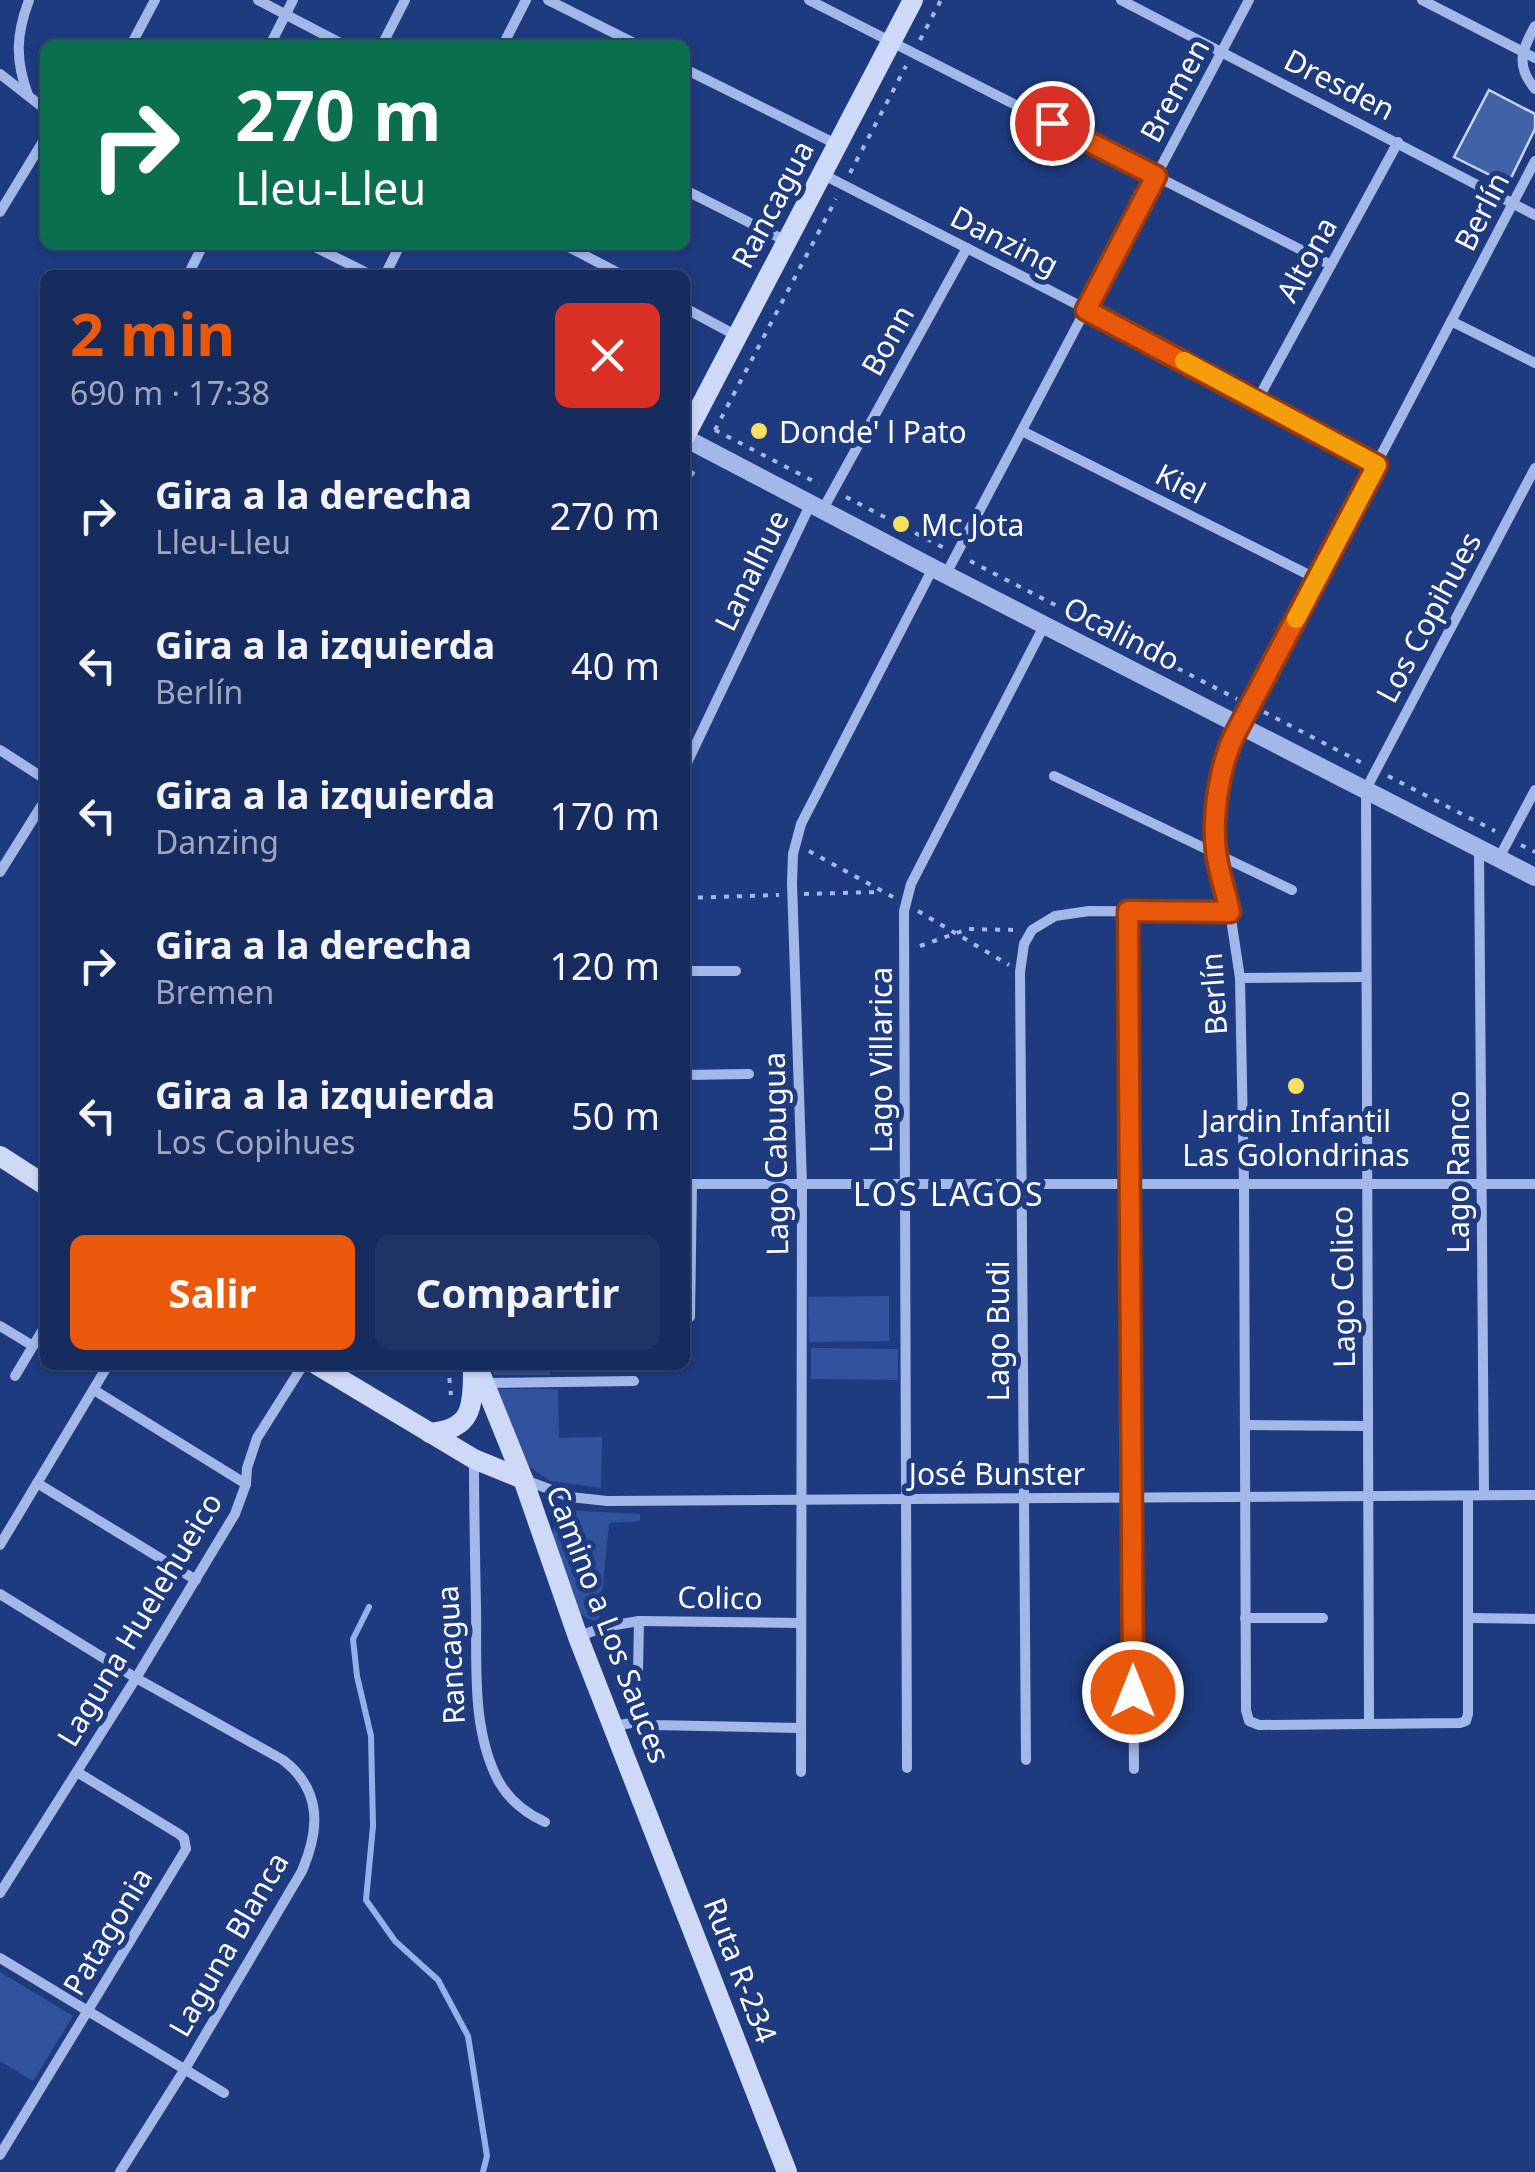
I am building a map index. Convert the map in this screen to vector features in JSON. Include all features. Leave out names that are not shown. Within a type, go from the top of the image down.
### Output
[{"type":"main road","name":"Rancagua","points":[[690,427],[912,0]]},
{"type":"main road","points":[[0,1156],[40,1181]]},
{"type":"main road","points":[[325,1370],[474,1460],[523,1479]]},
{"type":"main road","points":[[430,1433],[448,1431],[464,1419],[477,1371]]},
{"type":"main road","points":[[477,1371],[523,1479]]},
{"type":"main road","name":"Camino a Los Sauces","points":[[523,1479],[578,1637],[639,1789]]},
{"type":"main road","name":"Ruta R-234","points":[[639,1789],[788,2172]]},
{"type":"street","points":[[28,94],[20,68],[18,39],[29,0]]},
{"type":"street","points":[[133,40],[155,0]]},
{"type":"street","points":[[258,0],[334,40]]},
{"type":"street","points":[[273,40],[294,0]]},
{"type":"street","points":[[384,40],[404,0]]},
{"type":"street","points":[[506,40],[526,0]]},
{"type":"street","points":[[548,0],[628,40]]},
{"type":"street","points":[[809,0],[1331,265]]},
{"type":"street","name":"Dresden","points":[[1121,0],[1535,215]]},
{"type":"street","name":"Bremen","points":[[940,571],[957,554],[1250,0]]},
{"type":"street","points":[[1422,0],[1535,58]]},
{"type":"street","points":[[1535,26],[1522,51],[1527,79],[1535,89]]},
{"type":"street","points":[[690,71],[837,145]]},
{"type":"street","points":[[0,74],[40,104]]},
{"type":"street","name":"Altona","points":[[1258,400],[1398,142]]},
{"type":"street","points":[[0,212],[40,146]]},
{"type":"street","name":"Berlín","points":[[1369,1724],[1259,1724],[1250,1721],[1246,1710],[1240,978],[1216,853],[1220,776],[1228,748],[1535,161]]},
{"type":"street","name":"Danzing","points":[[822,174],[1377,465]]},
{"type":"street","points":[[690,193],[787,242]]},
{"type":"street","name":"Bonn","points":[[816,506],[833,491],[966,248]]},
{"type":"street","points":[[321,250],[361,270]]},
{"type":"street","points":[[574,250],[612,270]]},
{"type":"street","points":[[690,311],[738,336]]},
{"type":"street","points":[[1452,322],[1535,363]]},
{"type":"street","name":"Kiel","points":[[1022,431],[1317,579]]},
{"type":"street","name":"Ocalindo","points":[[690,440],[1535,876]]},
{"type":"street","name":"Los Copihues","points":[[1366,790],[1535,468]]},
{"type":"street","name":"Lanalhue","points":[[690,757],[816,506]]},
{"type":"street","name":"Lago Cabugua","points":[[801,1772],[802,1184],[793,854],[801,824],[940,571]]},
{"type":"street","name":"Lago Villarica","points":[[908,1768],[906,904],[912,884],[1044,624]]},
{"type":"street","points":[[0,750],[40,776]]},
{"type":"street","points":[[1054,776],[1292,890]]},
{"type":"street","name":"Lago Colico","points":[[1366,790],[1369,1724]]},
{"type":"street","points":[[1499,858],[1535,790]]},
{"type":"street","points":[[0,872],[40,808]]},
{"type":"street","name":"Lago Ranco","points":[[1479,848],[1484,1496]]},
{"type":"street","points":[[1032,930],[1055,916],[1089,911],[1230,912]]},
{"type":"street","points":[[1128,911],[1134,1769]]},
{"type":"street","name":"Lago Budi","points":[[1026,1760],[1020,972],[1024,944],[1032,930]]},
{"type":"street","points":[[690,970],[736,971]]},
{"type":"street","points":[[1240,978],[1365,977]]},
{"type":"street","points":[[690,1075],[749,1074]]},
{"type":"street","points":[[690,1184],[1535,1184]]},
{"type":"street","points":[[0,1326],[33,1346]]},
{"type":"street","points":[[15,1376],[40,1334]]},
{"type":"street","points":[[0,1544],[105,1370]]},
{"type":"street","name":"Laguna Huelehueico","points":[[0,1893],[235,1514],[257,1438],[300,1370]]},
{"type":"street","points":[[477,1371],[634,1381]]},
{"type":"street","points":[[94,1390],[246,1484]]},
{"type":"street","points":[[1245,1425],[1368,1426]]},
{"type":"street","name":"Rancagua","points":[[474,1460],[477,1692],[483,1732],[494,1770],[509,1797],[519,1808],[545,1822]]},
{"type":"street","name":"José Bunster","points":[[523,1479],[588,1500],[1535,1495]]},
{"type":"street","points":[[37,1484],[196,1580]]},
{"type":"street","points":[[1369,1724],[1466,1721],[1468,1496]]},
{"type":"street","name":"Laguna Blanca","points":[[0,1594],[136,1678],[283,1760],[302,1777],[312,1798],[311,1848],[302,1871],[120,2172]]},
{"type":"street","points":[[1246,1618],[1323,1618]]},
{"type":"street","points":[[1468,1618],[1535,1618]]},
{"type":"street","points":[[636,1722],[638,1621]]},
{"type":"street","name":"Colico","points":[[578,1637],[603,1627],[638,1621],[801,1623]]},
{"type":"street","points":[[614,1726],[636,1722],[801,1728]]},
{"type":"street","name":"Patagonia","points":[[0,2156],[184,1854],[186,1844],[180,1834],[77,1772]]},
{"type":"street","points":[[0,1958],[224,2093]]},
{"type":"path","points":[[690,476],[941,0]]},
{"type":"path","points":[[715,430],[1535,852]]},
{"type":"path","points":[[690,898],[884,892],[796,844]]},
{"type":"path","points":[[906,904],[1020,972]]},
{"type":"path","points":[[904,950],[968,929],[1032,930]]},
{"type":"shaded area","points":[[889,1296],[889,1341],[809,1342],[808,1297]]},
{"type":"shaded area","points":[[811,1348],[898,1349],[898,1380],[811,1379]]},
{"type":"shaded area","points":[[492,1370],[550,1370],[550,1375],[494,1375]]},
{"type":"shaded area","points":[[494,1389],[558,1389],[559,1438],[602,1437],[601,1488],[550,1481],[524,1463]]},
{"type":"shaded area","points":[[564,1510],[640,1514],[640,1521],[609,1523],[599,1623],[579,1614],[551,1542],[555,1521]]},
{"type":"shaded area","points":[[0,1972],[73,2016],[33,2081],[0,2061]]},
{"type":"building","points":[[1489,90],[1535,114],[1535,129],[1508,184],[1454,157]]},
{"type":"waterway","points":[[369,1607],[353,1639],[371,1736],[373,1826],[366,1900],[395,1941],[438,1980],[468,2036],[487,2156],[483,2172]]},
{"type":"slow traffic","points":[[1184,361],[1377,465],[1296,619]]},
{"type":"place","name":"Donde' l Pato","points":[[759,431]]},
{"type":"place","name":"Mc Jota","points":[[901,524]]},
{"type":"place","name":"Jardin Infantil Las Golondrinas","points":[[1296,1086]]},
{"type":"district","name":"LOS LAGOS","points":[[949,1193]]},
{"type":"route","points":[[1052,123],[1156,176],[1086,310],[1377,465],[1224,761],[1215,830],[1216,853],[1230,912],[1128,911],[1133,1692]]}]
